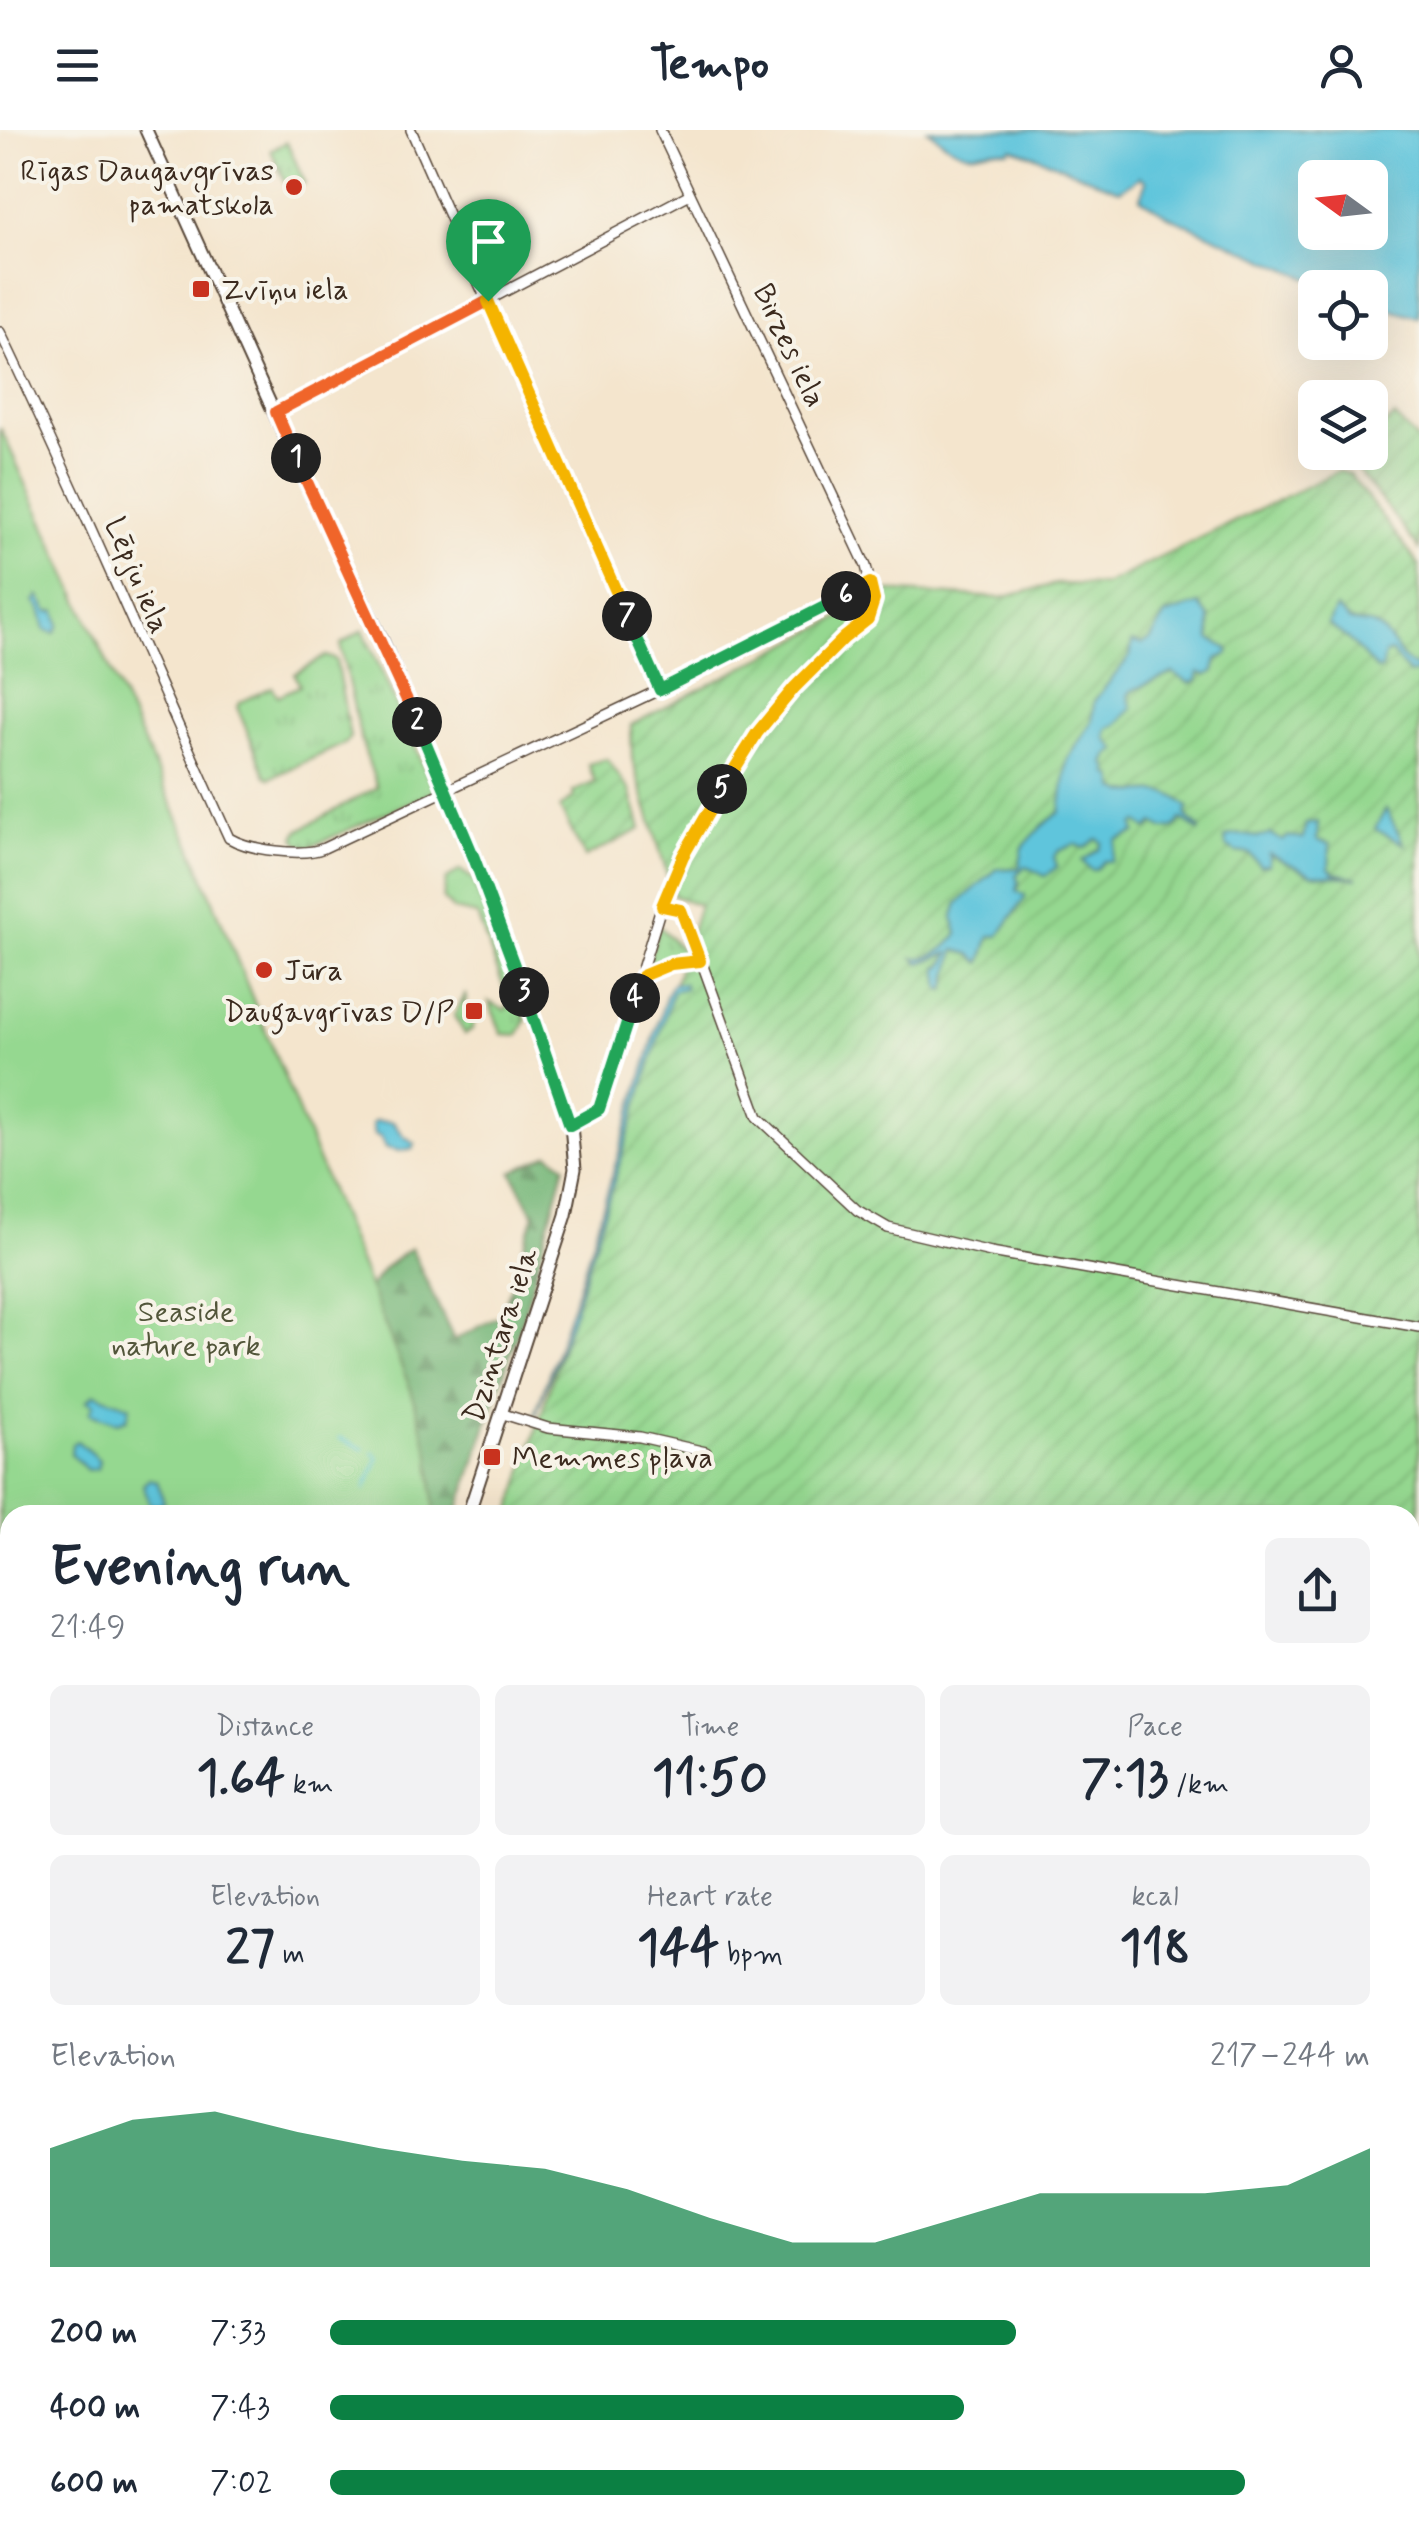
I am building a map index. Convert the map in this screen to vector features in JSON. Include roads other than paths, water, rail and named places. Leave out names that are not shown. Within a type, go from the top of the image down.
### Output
[{"type":"street","name":"Dzintara iela","points":[[146,130],[318,509],[382,640],[523,988],[570,1125],[575,1169],[566,1215],[471,1505]]},
{"type":"street","points":[[411,130],[660,690]]},
{"type":"street","name":"Birzes iela","points":[[660,130],[866,566],[870,583]]},
{"type":"street","points":[[276,412],[690,194]]},
{"type":"street","name":"Lēpju iela","points":[[0,332],[230,838],[240,844],[311,853],[446,791]]},
{"type":"street","points":[[446,791],[660,690],[870,583],[874,600],[868,619],[794,688],[757,733],[692,840],[662,906],[599,1109],[570,1125]]},
{"type":"street","points":[[662,906],[681,910],[758,1117],[857,1210],[888,1228],[991,1252],[1419,1327]]},
{"type":"street","points":[[642,976],[671,964],[700,961]]},
{"type":"street","points":[[500,1413],[548,1428],[640,1438],[706,1452]]},
{"type":"water","points":[[928,130],[1419,130],[1419,318],[1388,309],[1388,270],[1298,270],[1298,274],[1168,216],[1140,198],[1146,181],[1140,177],[1120,190],[1011,148],[969,153],[950,146]]},
{"type":"water","points":[[38,595],[48,612],[56,611],[59,625],[55,633],[45,630],[40,609],[34,602]]},
{"type":"water","points":[[1199,604],[1210,618],[1210,639],[1229,649],[1228,654],[1217,659],[1214,671],[1208,675],[1199,673],[1197,681],[1189,683],[1173,673],[1131,691],[1128,696],[1132,708],[1107,729],[1106,738],[1117,750],[1105,763],[1116,789],[1173,796],[1189,808],[1188,819],[1199,831],[1181,819],[1174,828],[1164,829],[1154,823],[1148,829],[1138,822],[1134,825],[1136,833],[1117,840],[1112,861],[1104,861],[1096,870],[1082,861],[1100,849],[1102,842],[1097,839],[1084,848],[1075,844],[1059,851],[1054,857],[1057,867],[1045,876],[1025,866],[1016,875],[1017,891],[1025,895],[1024,899],[999,936],[990,936],[981,963],[970,954],[955,950],[946,990],[941,989],[938,967],[943,967],[949,953],[920,963],[914,958],[934,954],[950,943],[958,933],[953,918],[958,903],[997,869],[1019,868],[1023,847],[1060,812],[1067,761],[1092,721],[1094,701],[1130,656],[1132,642],[1142,644],[1151,639],[1165,615]]},
{"type":"water","points":[[1336,608],[1350,621],[1380,629],[1419,672],[1409,674],[1391,652],[1385,654],[1382,670],[1377,670],[1328,624]]},
{"type":"water","points":[[1386,809],[1404,844],[1375,829]]},
{"type":"water","points":[[1318,822],[1317,840],[1330,844],[1329,868],[1358,878],[1311,874],[1269,854],[1269,865],[1260,866],[1250,854],[1226,846],[1225,838],[1237,834],[1270,834],[1283,841],[1288,836],[1303,839],[1306,823]]},
{"type":"water","points":[[673,983],[684,984],[685,988],[673,991],[571,1321],[534,1418],[580,1283]]},
{"type":"water","points":[[393,1122],[415,1143],[413,1148],[386,1148],[381,1137],[374,1135],[372,1124]]},
{"type":"water","points":[[95,1394],[130,1406],[127,1419],[117,1422],[90,1413],[94,1404],[87,1401]]},
{"type":"water","points":[[77,1441],[99,1460],[97,1469],[87,1470],[71,1454],[72,1444]]},
{"type":"water","points":[[149,1479],[157,1481],[164,1502],[150,1504],[143,1485]]},
{"type":"waterway","points":[[339,1438],[364,1449]]},
{"type":"waterway","points":[[365,1490],[378,1458],[373,1452]]},
{"type":"place","name":"Rīgas Daugavgrīvas pamatskola","points":[[294,187]]},
{"type":"place","name":"Zvīņu iela","points":[[201,289]]},
{"type":"place","name":"Jūra","points":[[264,970]]},
{"type":"place","name":"Daugavgrīvas D/P","points":[[474,1011]]},
{"type":"place","name":"Memmes pļava","points":[[492,1457]]},
{"type":"park label","name":"Seaside nature park","points":[[186,1328]]}]
